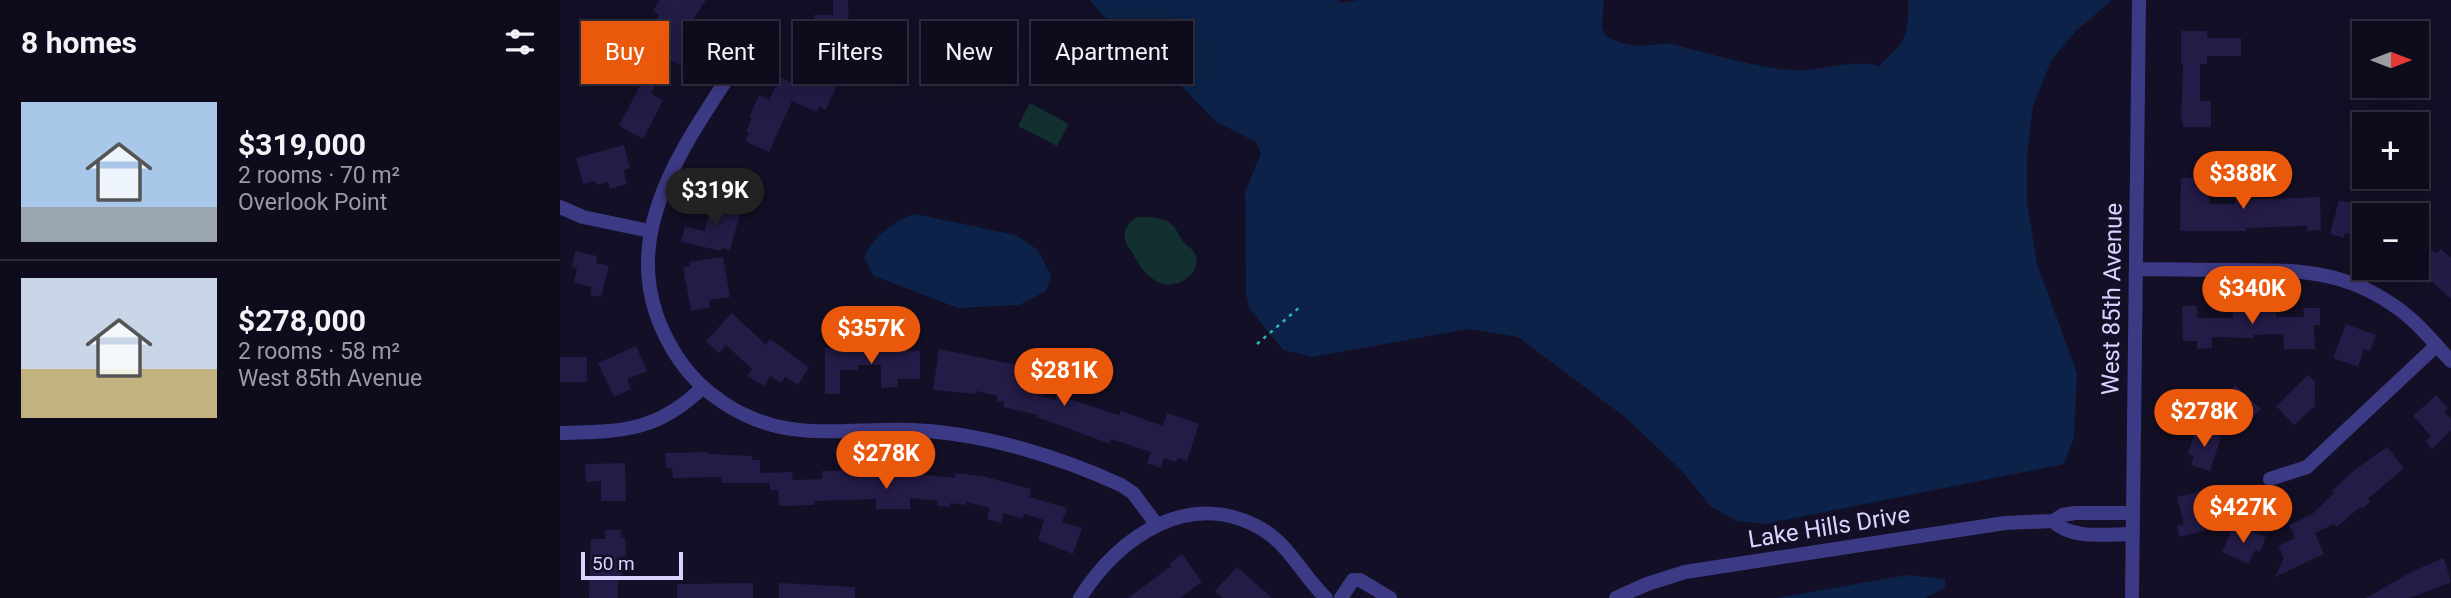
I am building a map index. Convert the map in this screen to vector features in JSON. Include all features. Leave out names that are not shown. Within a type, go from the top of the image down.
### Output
[{"type":"street","name":"West 85th Avenue","points":[[2132,598],[2139,0]]},
{"type":"street","points":[[724,84],[684,147],[659,201],[650,230],[647,263],[653,307],[663,331],[676,354],[703,387],[736,410],[777,426],[806,430],[937,432],[1021,449],[1121,485],[1133,493],[1157,524]]},
{"type":"street","points":[[560,207],[583,217],[650,230]]},
{"type":"street","points":[[2136,269],[2297,270],[2334,277],[2370,290],[2392,304],[2451,361]]},
{"type":"street","points":[[2270,479],[2307,467],[2437,345]]},
{"type":"street","points":[[560,433],[619,431],[644,425],[678,409],[703,387]]},
{"type":"street","points":[[1080,598],[1106,564],[1134,538],[1157,524],[1183,515],[1210,513],[1253,525],[1277,541],[1326,598]]},
{"type":"street","name":"Lake Hills Drive","points":[[1616,598],[1635,594],[1672,575],[1698,570],[2005,523],[2053,521],[2063,515],[2075,513],[2132,513]]},
{"type":"street","name":"Lake Hills Drive","points":[[2053,521],[2061,529],[2080,533],[2132,534]]},
{"type":"street","points":[[1341,598],[1353,580],[1360,580],[1390,598]]},
{"type":"path","points":[[1257,344],[1301,306]]},
{"type":"green space","points":[[1030,103],[1069,124],[1057,146],[1018,126]]},
{"type":"green space","points":[[1138,217],[1158,218],[1170,223],[1192,250],[1197,259],[1196,266],[1186,279],[1169,285],[1161,283],[1142,268],[1126,244],[1125,235],[1128,225]]},
{"type":"water","points":[[1090,0],[1339,0],[1342,3],[1358,0],[1604,0],[1602,25],[1605,36],[1616,41],[1638,46],[1672,44],[1747,63],[1804,70],[1848,64],[1879,66],[1899,46],[1904,36],[1908,0],[2112,0],[2074,33],[2051,61],[2033,106],[2027,155],[2027,203],[2037,264],[2077,373],[2074,437],[2064,464],[1766,524],[1736,521],[1710,506],[1683,472],[1625,417],[1518,337],[1469,329],[1312,357],[1283,350],[1249,308],[1246,294],[1245,192],[1261,154],[1256,142],[1215,121],[1180,84],[1193,84],[1193,21],[1110,21]]},
{"type":"water","points":[[915,214],[1016,235],[1038,250],[1051,276],[1046,291],[1019,305],[958,308],[874,276],[864,258],[872,244],[899,221]]},
{"type":"water","points":[[1907,575],[1945,579],[1945,587],[1926,598],[1776,598]]},
{"type":"building","points":[[660,0],[706,0],[694,18],[698,21],[683,21],[683,67],[669,59],[669,21],[656,21],[659,15],[653,10]]},
{"type":"building","points":[[833,0],[848,0],[849,21],[814,21],[814,15],[833,15]]},
{"type":"building","points":[[2181,31],[2207,31],[2207,38],[2241,38],[2241,56],[2207,56],[2207,64],[2200,64],[2200,101],[2211,101],[2211,127],[2183,127],[2181,121]]},
{"type":"building","points":[[780,77],[802,87],[803,84],[837,84],[826,110],[819,106],[816,112],[792,101],[769,152],[745,141],[752,118],[749,117],[759,95],[769,100],[779,84]]},
{"type":"building","points":[[641,84],[656,84],[651,94],[663,100],[643,139],[619,126]]},
{"type":"building","points":[[624,145],[630,168],[624,170],[627,184],[610,189],[608,182],[583,184],[576,158]]},
{"type":"building","points":[[2209,177],[2209,204],[2235,204],[2235,200],[2320,197],[2321,230],[2307,231],[2307,226],[2246,228],[2246,231],[2180,231],[2181,178]]},
{"type":"building","points":[[712,200],[730,203],[729,207],[741,210],[730,250],[721,248],[722,251],[681,242],[685,227],[705,231]]},
{"type":"building","points":[[2339,200],[2351,203],[2352,235],[2345,233],[2344,238],[2330,234]]},
{"type":"building","points":[[2429,249],[2437,253],[2441,249],[2451,258],[2451,299],[2429,279]]},
{"type":"building","points":[[575,251],[597,256],[596,263],[609,266],[601,297],[590,295],[592,287],[574,283],[577,268],[572,267]]},
{"type":"building","points":[[723,257],[730,297],[709,300],[710,307],[691,311],[683,267],[690,266],[689,262]]},
{"type":"building","points":[[2276,305],[2276,317],[2304,317],[2303,308],[2320,308],[2320,325],[2314,325],[2315,349],[2284,349],[2283,334],[2253,335],[2254,338],[2212,337],[2212,348],[2197,349],[2197,341],[2183,341],[2182,306],[2197,306],[2197,318],[2233,318],[2233,306]]},
{"type":"building","points":[[732,313],[766,345],[770,339],[809,367],[798,385],[785,377],[781,383],[770,376],[764,386],[747,376],[752,369],[726,345],[719,353],[706,341]]},
{"type":"building","points":[[2346,324],[2376,335],[2370,351],[2364,349],[2358,367],[2333,358]]},
{"type":"building","points":[[636,346],[647,371],[627,379],[631,389],[614,397],[598,363]]},
{"type":"building","points":[[825,348],[920,351],[920,379],[898,379],[898,387],[881,388],[881,365],[858,365],[858,370],[840,370],[840,394],[825,394]]},
{"type":"building","points":[[939,349],[1027,367],[1023,387],[1031,389],[1030,393],[1055,400],[1056,395],[1119,415],[1121,411],[1163,426],[1167,413],[1199,424],[1187,461],[1178,458],[1176,462],[1164,458],[1161,468],[1147,463],[1151,452],[1111,439],[1110,444],[1037,417],[1038,415],[1003,407],[1004,402],[997,401],[997,396],[976,391],[975,394],[933,390]]},
{"type":"building","points":[[560,357],[587,357],[587,382],[560,382]]},
{"type":"building","points":[[2308,375],[2315,382],[2315,406],[2294,425],[2276,406]]},
{"type":"building","points":[[2235,385],[2261,409],[2249,422],[2244,417],[2230,433],[2204,409],[2213,400],[2218,404]]},
{"type":"building","points":[[2436,395],[2448,408],[2444,412],[2451,419],[2451,431],[2432,449],[2425,441],[2431,436],[2413,416]]},
{"type":"building","points":[[2196,429],[2221,437],[2210,471],[2191,465],[2194,456],[2188,454]]},
{"type":"building","points":[[2387,447],[2404,468],[2368,499],[2370,502],[2362,509],[2360,507],[2337,527],[2334,524],[2315,533],[2324,554],[2275,577],[2284,558],[2278,546],[2295,538],[2289,525],[2311,515],[2353,471]]},
{"type":"building","points":[[708,452],[752,456],[752,460],[760,460],[760,473],[792,472],[793,480],[822,479],[822,471],[865,470],[865,475],[893,475],[893,471],[918,470],[918,474],[955,478],[955,473],[986,477],[1031,489],[1029,497],[1067,508],[1062,522],[1082,528],[1073,554],[1038,540],[1044,520],[1024,514],[1023,519],[1004,513],[1001,523],[987,519],[990,508],[966,502],[966,505],[950,503],[950,507],[937,506],[938,501],[910,498],[910,509],[876,509],[876,499],[814,501],[814,505],[779,506],[778,490],[770,490],[770,483],[722,483],[722,477],[673,478],[672,468],[666,468],[665,453]]},
{"type":"building","points":[[625,463],[626,501],[601,501],[601,481],[586,482],[585,464]]},
{"type":"building","points":[[2215,488],[2221,527],[2179,537],[2177,526],[2184,525],[2177,497]]},
{"type":"building","points":[[2233,527],[2266,537],[2260,552],[2255,550],[2249,564],[2222,552]]},
{"type":"building","points":[[605,530],[621,530],[621,538],[625,538],[626,556],[622,556],[622,575],[618,576],[618,598],[589,598],[591,539],[605,539]]},
{"type":"building","points":[[1182,554],[1202,582],[1180,598],[1128,598],[1171,566],[1169,564]]},
{"type":"building","points":[[2444,558],[2451,582],[2410,598],[2366,598],[2413,571]]},
{"type":"building","points":[[1237,567],[1272,598],[1223,598],[1215,591]]},
{"type":"building","points":[[753,583],[753,598],[677,598],[677,584]]},
{"type":"building","points":[[779,583],[855,587],[855,598],[779,598]]}]
